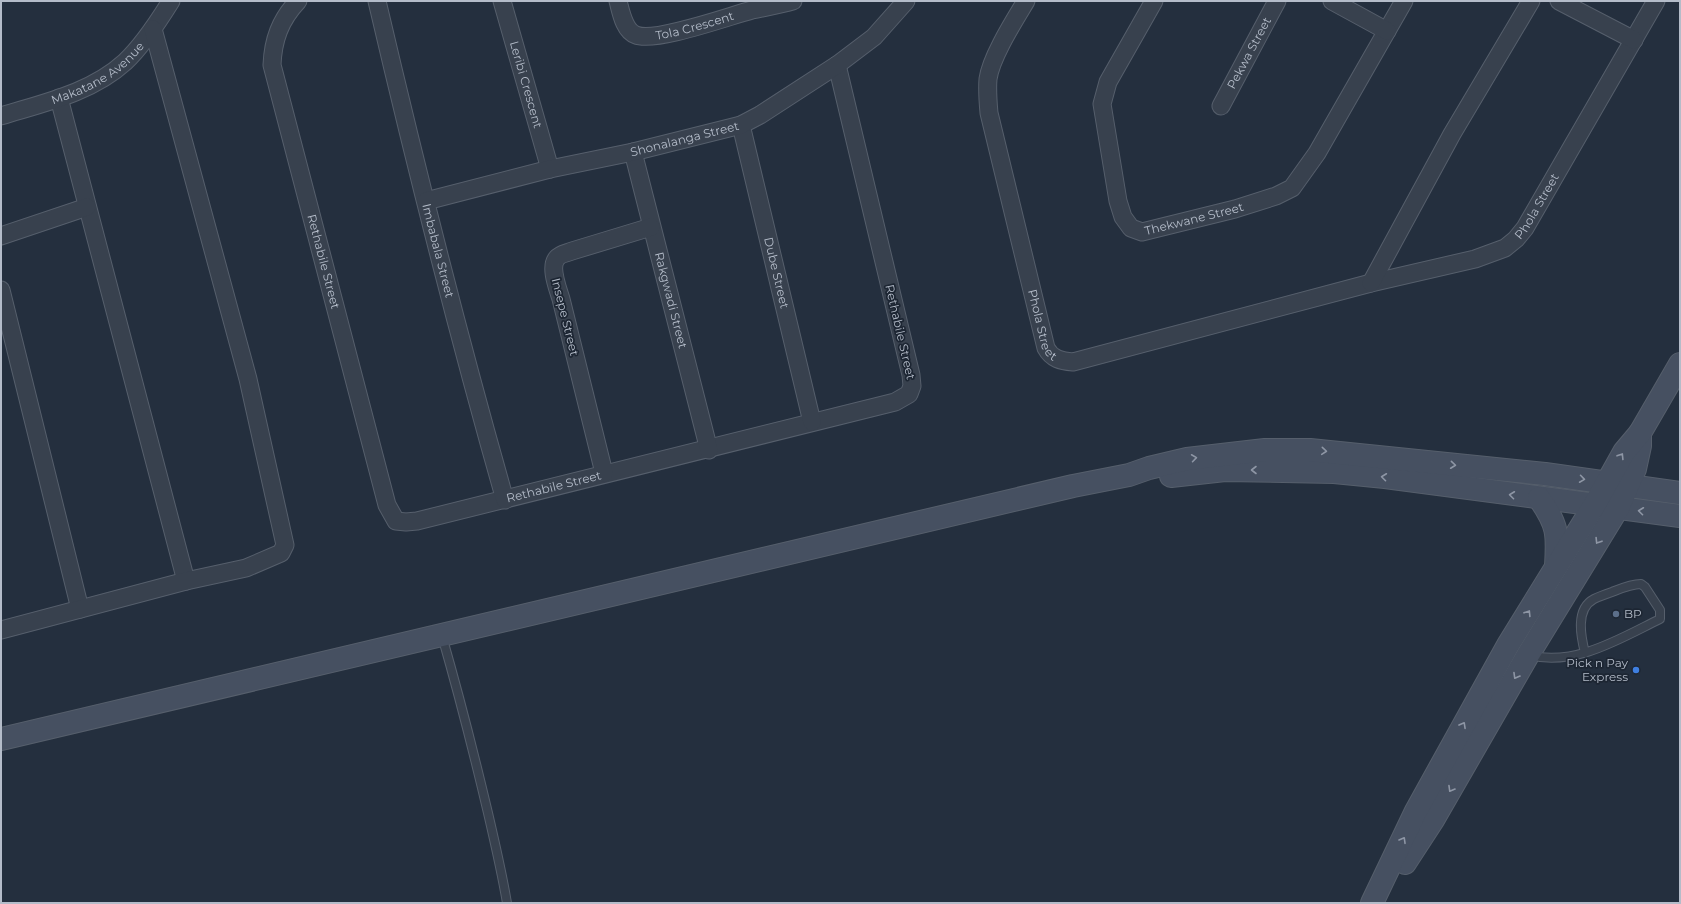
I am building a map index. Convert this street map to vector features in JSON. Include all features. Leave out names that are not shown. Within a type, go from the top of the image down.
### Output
[{"type":"main road","points":[[1372,903],[1387,876],[1396,852],[1433,779],[1508,644],[1595,504],[1624,452],[1640,433],[1680,364]]},
{"type":"main road","points":[[1387,876],[1403,866],[1418,843],[1528,655],[1618,508],[1638,460],[1640,433]]},
{"type":"main road","points":[[1,739],[1073,486],[1130,475],[1166,463],[1220,454],[1265,450],[1310,450],[1545,474],[1680,493]]},
{"type":"main road","points":[[1130,475],[1160,477],[1225,470],[1334,472],[1385,477],[1680,516]]},
{"type":"main road","points":[[1539,498],[1549,512],[1557,531],[1556,567]]},
{"type":"street","name":"Makatane Avenue","points":[[1,116],[79,91],[116,69],[125,62],[153,29],[171,1]]},
{"type":"street","name":"Rethabile Street","points":[[298,1],[277,32],[272,46],[272,65],[388,505],[396,521],[406,522],[505,500],[604,473],[709,450],[812,422],[895,402],[909,394],[912,386],[911,375],[837,65]]},
{"type":"street","name":"Imbabala Street","points":[[377,1],[475,395],[505,500]]},
{"type":"street","name":"Leribi Crescent","points":[[502,1],[550,169]]},
{"type":"street","name":"Tola Crescent","points":[[618,1],[628,28],[634,34],[641,37],[673,32],[751,10],[793,1]]},
{"type":"street","name":"Shonalanga Street","points":[[426,201],[550,169],[634,152],[741,124],[760,115],[837,65],[874,37],[906,1]]},
{"type":"street","name":"Phola Street","points":[[1026,1],[1001,44],[988,77],[987,95],[989,113],[1046,348],[1052,355],[1064,362],[1073,362],[1091,358],[1371,283],[1475,259],[1505,248],[1516,240],[1535,212],[1656,1]]},
{"type":"street","name":"Thekwane Street","points":[[1154,1],[1108,82],[1102,104],[1118,201],[1123,217],[1131,228],[1142,232],[1235,209],[1276,196],[1292,188],[1317,153],[1404,1]]},
{"type":"street","name":"Pekwa Street","points":[[1221,106],[1277,1]]},
{"type":"street","points":[[1332,1],[1387,31]]},
{"type":"street","points":[[1371,283],[1452,134],[1531,1]]},
{"type":"street","points":[[1558,1],[1634,40]]},
{"type":"street","points":[[1,630],[186,581],[246,568],[281,553],[285,545],[248,379],[153,29]]},
{"type":"street","points":[[59,98],[186,581]]},
{"type":"street","name":"Dube Street","points":[[741,124],[812,422]]},
{"type":"street","name":"Rakgwadi Street","points":[[634,152],[709,450]]},
{"type":"street","points":[[1,236],[87,207]]},
{"type":"street","name":"Insepe Street","points":[[604,473],[560,299],[554,263],[560,256],[572,251],[652,227]]},
{"type":"street","points":[[1,290],[80,609]]},
{"type":"lane","points":[[1528,655],[1542,658],[1585,653],[1660,619],[1660,610],[1645,587],[1641,584],[1632,584],[1593,600],[1586,608],[1581,622],[1580,631],[1585,653]]},
{"type":"lane","points":[[441,635],[462,706],[503,877],[507,903]]},
{"type":"place","name":"BP","points":[[1616,614]]},
{"type":"place","name":"Pick n Pay Express","points":[[1636,670]]}]
